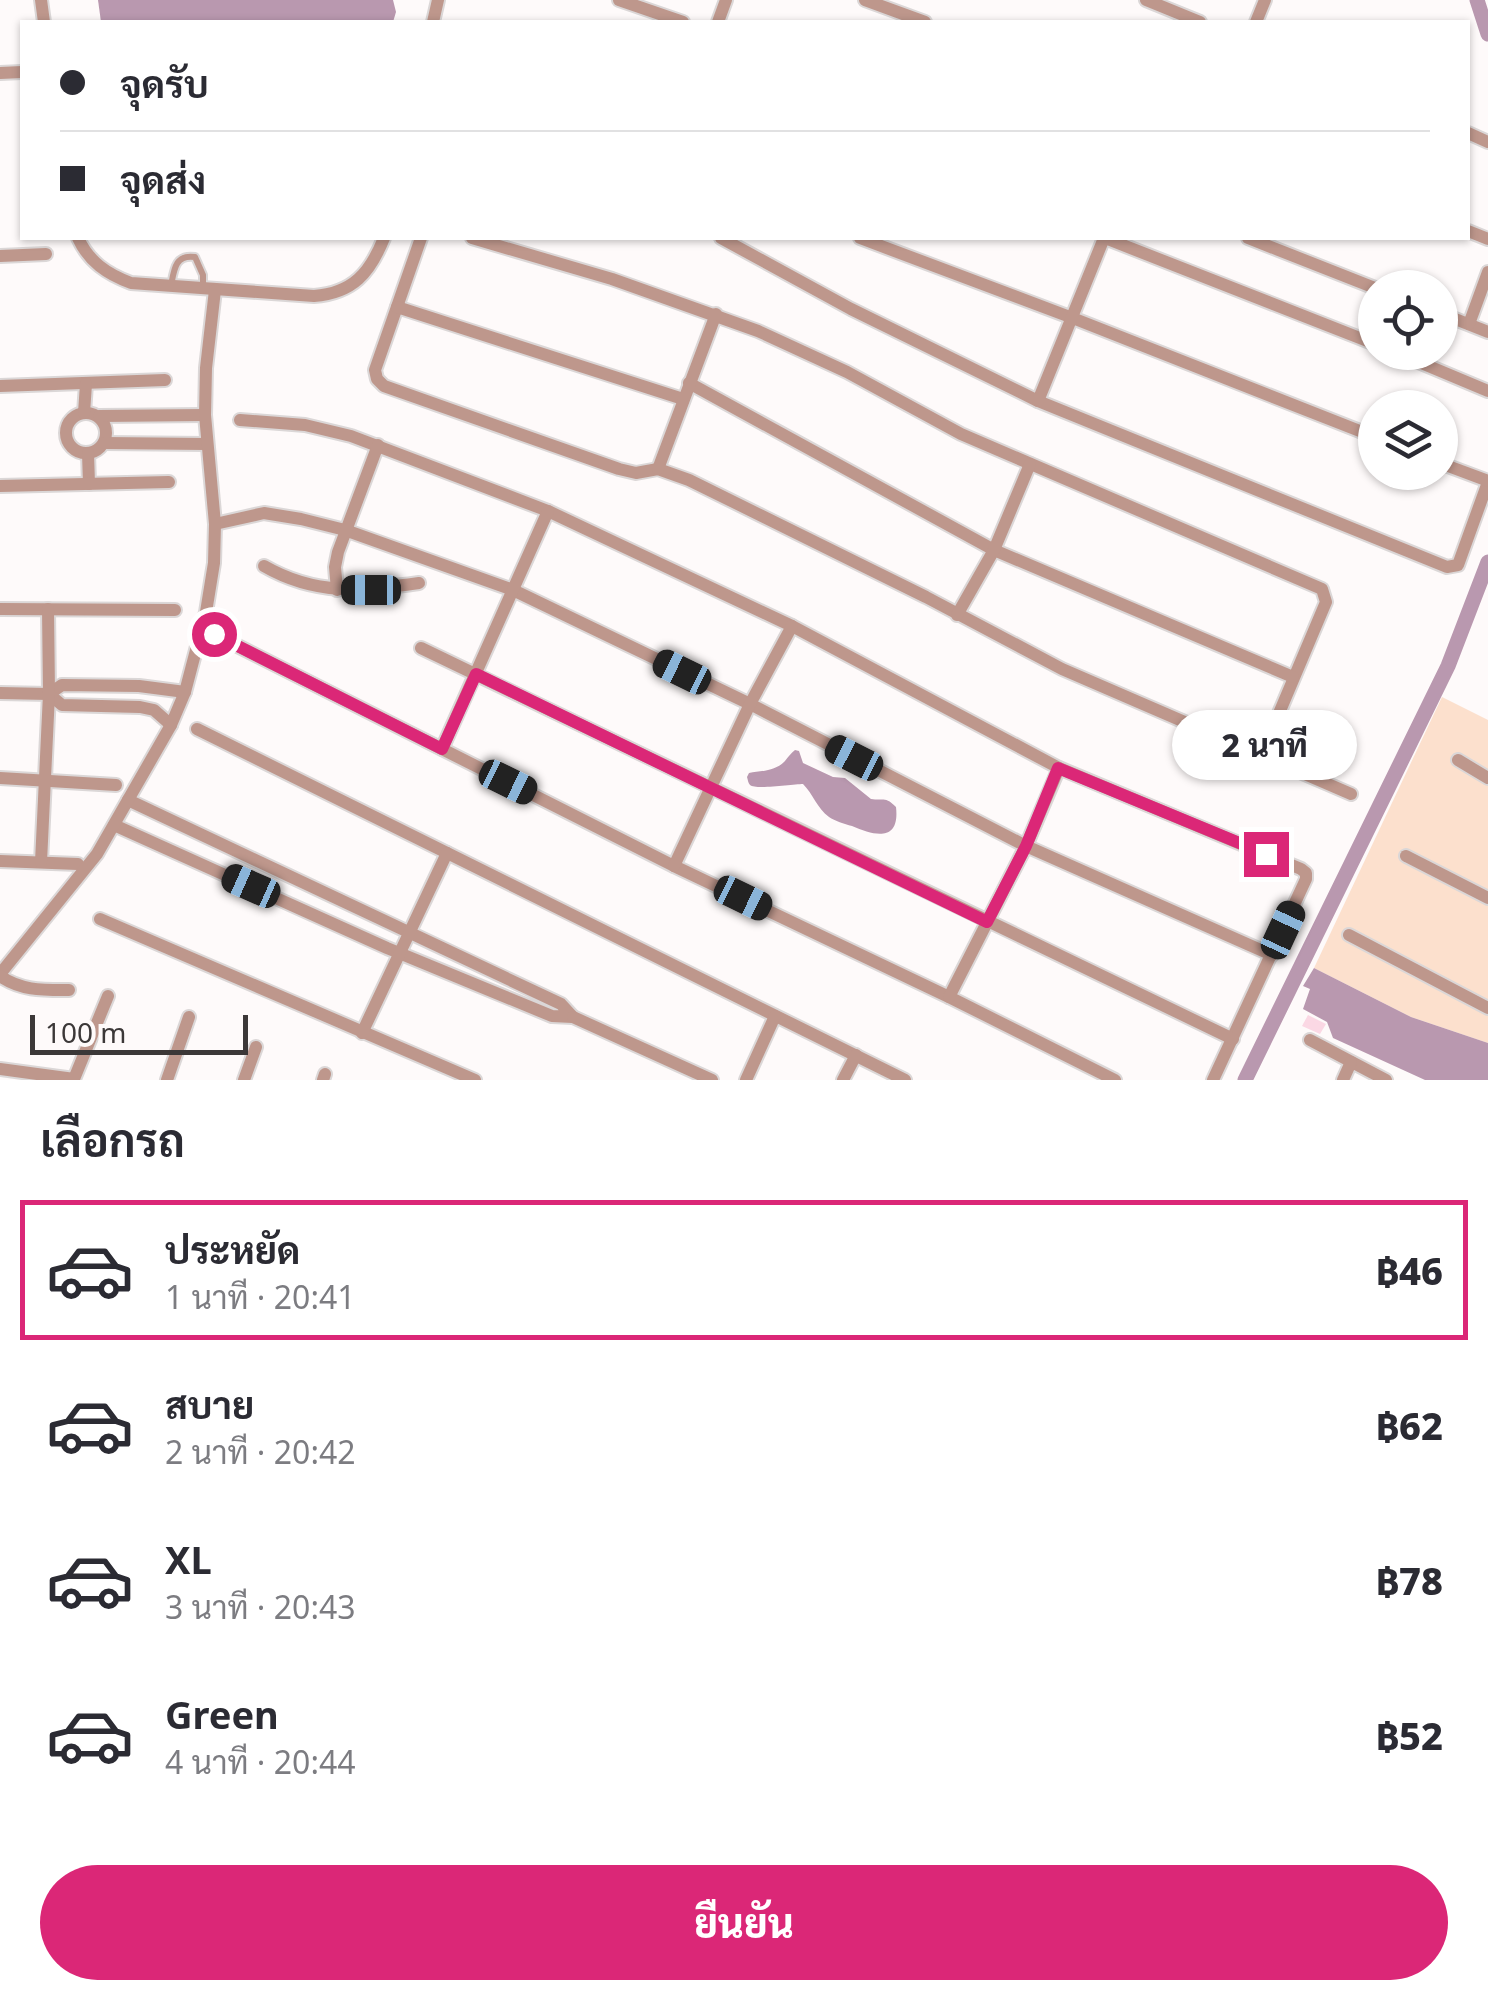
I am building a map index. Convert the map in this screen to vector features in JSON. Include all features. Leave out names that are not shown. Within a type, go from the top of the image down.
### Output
[{"type":"street","points":[[618,0],[676,20]]},
{"type":"street","points":[[865,0],[920,20]]},
{"type":"street","points":[[1146,0],[1195,20]]},
{"type":"street","points":[[79,240],[84,251],[111,275],[131,283],[314,296],[331,295],[351,286],[368,272],[383,240]]},
{"type":"street","points":[[421,240],[375,370],[377,380],[384,386],[619,469],[658,469],[706,488],[926,597],[1062,670],[1351,794]]},
{"type":"street","points":[[479,240],[716,314],[804,351],[961,434],[1322,589],[1326,602],[1260,756]]},
{"type":"street","points":[[725,240],[1038,401],[1447,567],[1458,565],[1488,482],[1458,470]]},
{"type":"street","points":[[865,240],[1358,430]]},
{"type":"street","points":[[1038,401],[1104,240]]},
{"type":"street","points":[[1110,240],[1358,337]]},
{"type":"street","points":[[1253,240],[1358,281]]},
{"type":"street","points":[[0,256],[46,254]]},
{"type":"street","points":[[1469,324],[1488,272]]},
{"type":"street","points":[[69,990],[12,985],[0,975],[98,854],[172,725],[184,692],[214,563],[215,524],[205,416],[209,290]]},
{"type":"street","points":[[397,307],[682,399]]},
{"type":"street","points":[[658,469],[716,314]]},
{"type":"street","points":[[1458,320],[1488,332]]},
{"type":"street","points":[[1439,370],[1488,390]]},
{"type":"street","points":[[0,386],[165,380]]},
{"type":"street","points":[[689,382],[994,550],[1292,677]]},
{"type":"street","points":[[84,412],[86,384]]},
{"type":"street","points":[[99,416],[106,429],[104,443],[88,453],[74,448],[66,435],[70,420],[84,412],[99,416],[205,416]]},
{"type":"street","points":[[240,420],[305,425],[378,445],[548,511],[792,626],[1058,768],[1306,873],[1213,1080]]},
{"type":"street","points":[[104,443],[206,444]]},
{"type":"street","points":[[337,590],[336,566],[345,530],[378,445]]},
{"type":"street","points":[[88,453],[89,484]]},
{"type":"street","points":[[957,615],[994,550],[1030,464]]},
{"type":"street","points":[[0,486],[169,482]]},
{"type":"street","points":[[442,749],[548,511]]},
{"type":"street","points":[[215,524],[264,514],[345,530],[513,590],[750,704],[1026,846],[1272,954]]},
{"type":"street","points":[[264,566],[304,584],[337,590],[371,590],[419,582]]},
{"type":"street","points":[[0,608],[175,610]]},
{"type":"street","points":[[42,862],[50,694],[48,609]]},
{"type":"street","points":[[674,866],[750,704],[792,626]]},
{"type":"street","points":[[214,634],[674,866],[1114,1080]]},
{"type":"street","points":[[420,648],[1233,1039]]},
{"type":"street","points":[[0,694],[50,694],[62,685],[139,686],[184,692]]},
{"type":"street","points":[[50,694],[62,705],[154,710],[172,725]]},
{"type":"street","points":[[196,729],[905,1080]]},
{"type":"street","points":[[1458,760],[1488,778]]},
{"type":"street","points":[[949,998],[1026,846],[1058,768]]},
{"type":"street","points":[[0,778],[116,784]]},
{"type":"street","points":[[128,800],[561,1004],[573,1017]]},
{"type":"street","points":[[114,825],[400,954],[552,1016],[573,1017],[712,1080]]},
{"type":"street","points":[[362,1033],[447,853]]},
{"type":"street","points":[[1406,856],[1488,898]]},
{"type":"street","points":[[0,861],[78,864]]},
{"type":"street","points":[[100,919],[475,1080]]},
{"type":"street","points":[[1349,935],[1488,1008]]},
{"type":"street","points":[[0,1068],[75,1080],[108,996]]},
{"type":"street","points":[[746,1080],[775,1016]]},
{"type":"street","points":[[166,1080],[189,1017]]},
{"type":"street","points":[[1310,1040],[1386,1080]]},
{"type":"street","points":[[244,1080],[256,1047]]},
{"type":"street","points":[[843,1080],[856,1056]]},
{"type":"street","points":[[1342,1080],[1352,1062]]},
{"type":"lane","points":[[170,288],[177,262],[188,256],[200,264],[209,290]]},
{"type":"shaded area","points":[[98,0],[393,0],[396,12],[394,20],[101,20]]},
{"type":"shaded area","points":[[1442,697],[1488,720],[1488,1043],[1411,1017],[1314,968]]},
{"type":"shaded area","points":[[795,750],[803,763],[833,777],[845,778],[871,799],[884,800],[896,807],[890,831],[877,834],[834,820],[803,784],[749,784],[749,773],[777,767]]},
{"type":"shaded area","points":[[1314,968],[1411,1017],[1488,1043],[1488,1080],[1425,1080],[1333,1038],[1327,1022],[1303,1009],[1310,989],[1303,986]]},
{"type":"building","points":[[1308,1015],[1326,1024],[1320,1034],[1302,1026]]},
{"type":"waterway","points":[[1477,0],[1488,34]]},
{"type":"waterway","points":[[1245,1080],[1448,666],[1488,562]]},
{"type":"route","points":[[214,634],[442,749],[476,674],[987,922],[1026,846],[1058,768],[1266,854]]}]
